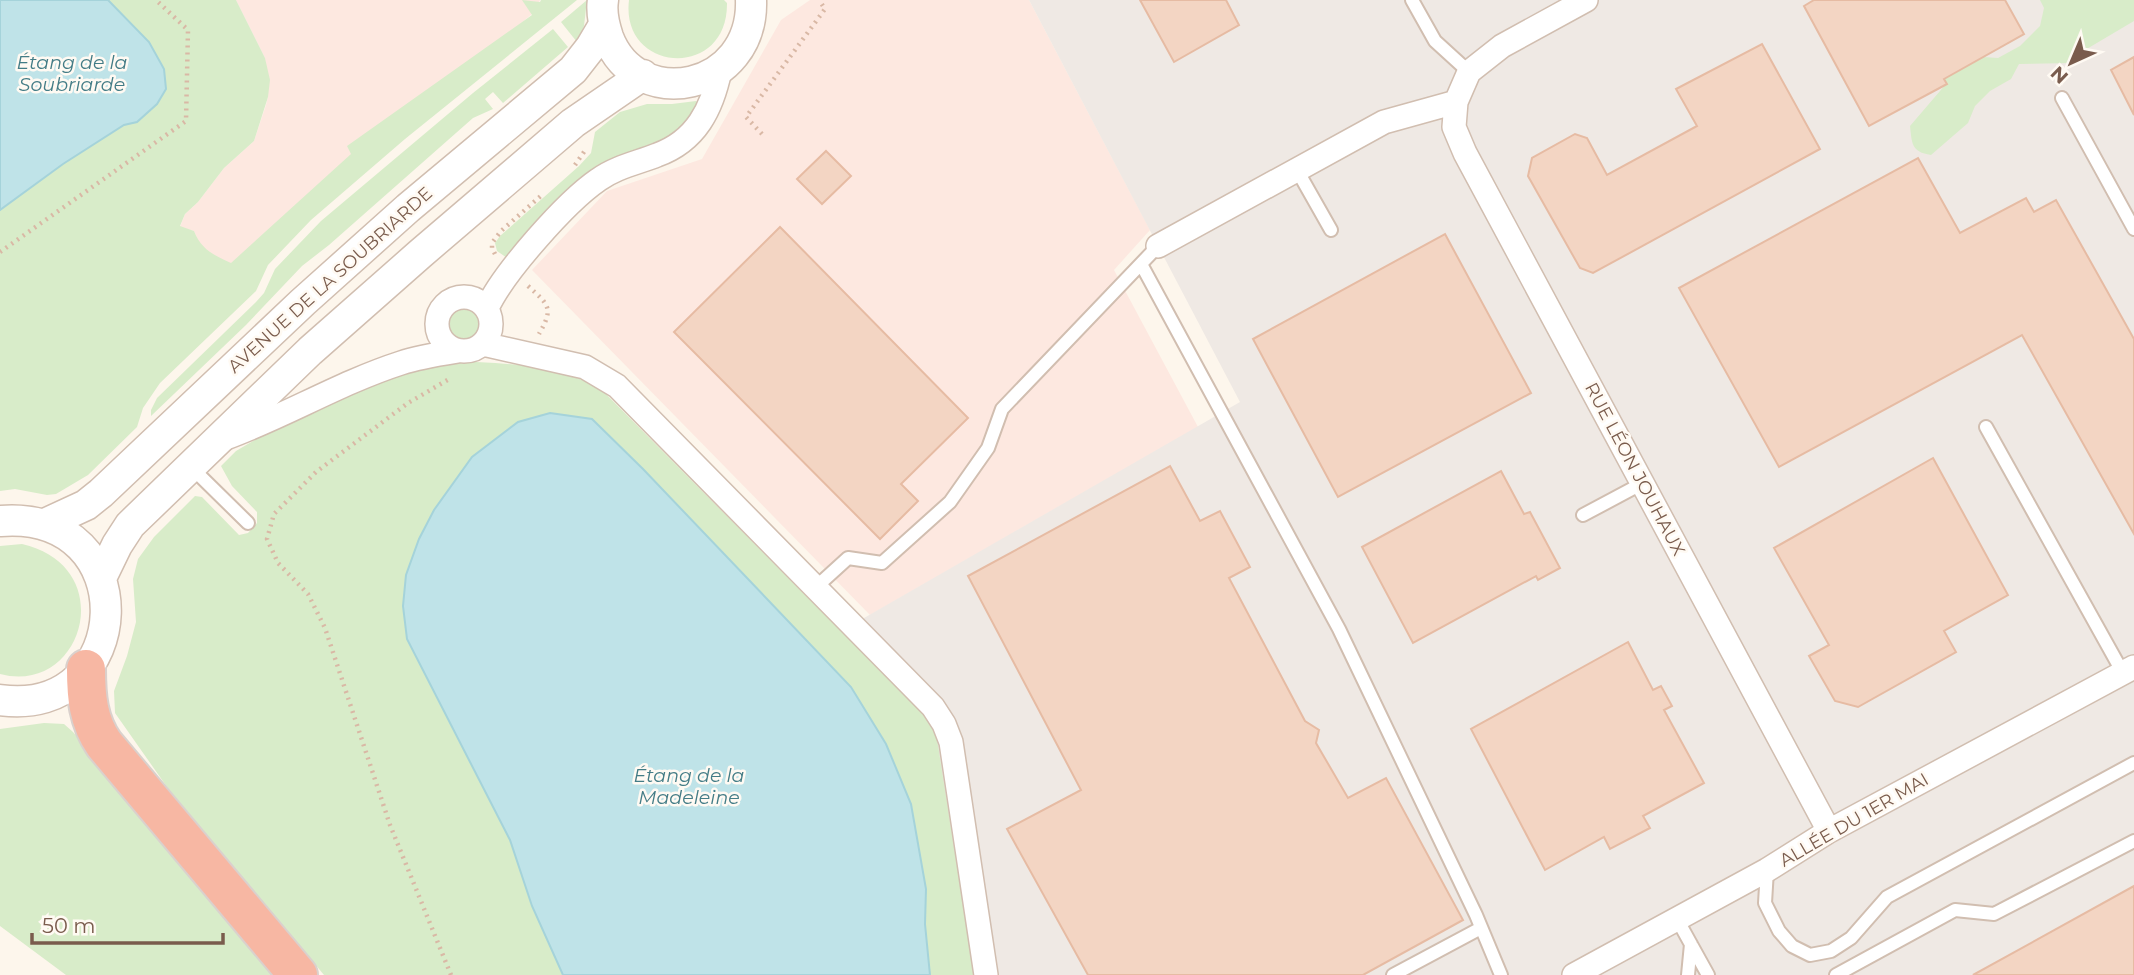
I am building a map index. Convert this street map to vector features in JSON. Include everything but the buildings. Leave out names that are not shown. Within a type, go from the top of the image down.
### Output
[{"type":"highway","points":[[86,669],[86,693],[91,720],[104,744],[298,975]]},
{"type":"street","points":[[603,13],[612,46],[625,62],[643,75],[658,81],[690,83],[720,70],[736,56],[746,37],[752,16],[751,0]]},
{"type":"street","name":"RUE LÉON JOUHAUX","points":[[1586,0],[1502,46],[1469,72],[1455,103],[1454,127],[1465,153],[1829,831]]},
{"type":"street","name":"AVENUE DE LA SOUBRIARDE","points":[[45,524],[86,505],[370,242],[573,70],[592,47],[603,13]]},
{"type":"street","points":[[487,308],[511,271],[587,188],[615,170],[670,150],[687,138],[709,108],[720,70]]},
{"type":"street","points":[[101,578],[130,524],[320,342],[552,140],[643,75]]},
{"type":"street","points":[[1158,246],[1384,122],[1455,103]]},
{"type":"street","points":[[214,443],[252,429],[366,375],[403,362],[475,349],[483,344],[491,331],[492,323],[487,308],[464,296],[455,298],[441,309],[437,317],[443,342],[458,351]]},
{"type":"street","points":[[483,344],[585,367],[617,386],[933,707],[951,742],[986,975]]},
{"type":"street","points":[[0,521],[20,519],[45,524],[69,536],[89,555],[101,578],[107,602],[106,626],[99,649],[86,669],[71,683],[54,694],[34,700],[0,700]]},
{"type":"street","name":"ALLÉE DU 1ER MAI","points":[[1574,975],[1767,870],[1829,831],[2128,670]]},
{"type":"lane","points":[[1412,0],[1435,41],[1469,72]]},
{"type":"lane","points":[[2062,98],[2134,229]]},
{"type":"lane","points":[[1297,170],[1331,230]]},
{"type":"lane","points":[[815,588],[848,558],[882,562],[950,502],[988,448],[1002,409],[1158,246]]},
{"type":"lane","points":[[1141,264],[1339,629],[1501,975]]},
{"type":"lane","points":[[1986,427],[2128,670]]},
{"type":"lane","points":[[190,466],[248,523]]},
{"type":"lane","points":[[1583,515],[1643,483]]},
{"type":"lane","points":[[1767,870],[1765,902],[1779,931],[1792,946],[1810,955],[1831,951],[1851,938],[1886,897],[2134,763]]},
{"type":"lane","points":[[1836,975],[1955,910],[1994,914],[2134,841]]},
{"type":"lane","points":[[1677,919],[1708,975]]},
{"type":"lane","points":[[1393,975],[1481,928]]},
{"type":"lane","points":[[1688,975],[1691,943]]},
{"type":"path","points":[[0,251],[186,121],[188,30],[156,0]]},
{"type":"path","points":[[762,134],[746,117],[825,9],[819,0]]},
{"type":"path","points":[[451,975],[390,825],[325,628],[308,594],[278,563],[267,539],[274,514],[316,472],[408,402],[462,372],[458,351]]},
{"type":"shaded area","points":[[236,0],[540,0],[532,14],[231,264],[219,265],[199,243],[194,231],[180,227],[185,214],[198,202],[224,168],[254,141],[268,97],[265,58]]},
{"type":"shaded area","points":[[810,0],[1029,0],[1150,230],[1114,270],[1198,427],[870,615],[532,270],[607,191],[702,159],[781,20]]},
{"type":"shaded area","points":[[1029,0],[2134,0],[2134,975],[963,975],[831,637],[1240,402]]},
{"type":"green space","points":[[0,0],[236,0],[265,58],[270,80],[268,97],[254,141],[224,168],[198,202],[185,214],[180,226],[194,231],[208,251],[231,263],[351,154],[347,146],[532,15],[522,0],[577,0],[405,139],[311,220],[268,265],[256,291],[160,383],[143,408],[137,427],[88,475],[56,494],[47,495],[15,489],[0,491]]},
{"type":"green space","points":[[587,0],[584,26],[577,42],[561,22]]},
{"type":"green space","points":[[629,0],[724,0],[727,3],[723,28],[711,46],[694,56],[675,58],[656,54],[641,42],[631,24]]},
{"type":"green space","points":[[2040,0],[2134,0],[2134,21],[2085,50],[2072,63],[2019,64],[2011,79],[1990,91],[1975,106],[1968,123],[1931,155],[1916,149],[1912,142],[1910,126],[1946,84],[1944,79],[1983,57],[1998,58],[2020,46],[2040,26],[2044,8]]},
{"type":"green space","points":[[553,29],[568,47],[503,103],[493,92],[485,99],[493,109],[473,118],[302,266],[246,325],[151,416],[157,398],[256,302],[264,293],[275,269],[321,221]]},
{"type":"green space","points":[[698,103],[685,131],[626,157],[510,260],[497,251],[495,243],[500,236],[579,166],[591,153],[595,132],[620,112],[647,104]]},
{"type":"green space","points":[[463,307],[476,312],[481,325],[476,338],[463,343],[450,338],[445,325],[450,312]]},
{"type":"green space","points":[[453,361],[530,366],[586,381],[602,390],[924,715],[934,729],[937,739],[974,975],[324,975],[167,787],[115,713],[114,691],[136,622],[133,579],[138,559],[154,537],[195,496],[202,497],[239,535],[248,533],[257,523],[257,512],[232,486],[221,466],[236,451],[258,438],[258,435],[388,376]]},
{"type":"green space","points":[[22,544],[53,557],[72,577],[80,601],[79,626],[70,649],[52,666],[29,676],[0,674],[0,546]]},
{"type":"green space","points":[[44,723],[64,724],[73,732],[280,975],[66,975],[0,926],[0,729]]},
{"type":"water","name":"Étang de la Soubriarde","points":[[0,0],[108,0],[149,42],[164,69],[166,89],[157,104],[137,122],[124,125],[63,164],[0,210]]},
{"type":"water","name":"Étang de la Madeleine","points":[[550,413],[592,419],[851,687],[886,744],[911,804],[926,889],[925,924],[930,975],[563,975],[532,906],[510,840],[407,639],[403,606],[406,575],[419,539],[434,510],[472,457],[518,422]]}]
